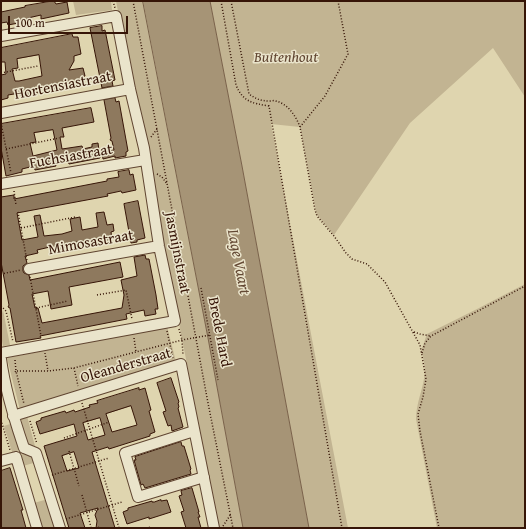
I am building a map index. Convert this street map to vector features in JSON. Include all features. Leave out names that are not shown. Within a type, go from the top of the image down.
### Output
[{"type":"street","name":"Jasmijnstraat","points":[[1,36],[116,16],[146,164],[170,322]]},
{"type":"street","name":"Hortensiastraat","points":[[1,113],[130,89]]},
{"type":"street","name":"Fuchsiastraat","points":[[1,184],[146,164]]},
{"type":"street","name":"Mimosastraat","points":[[29,269],[159,246]]},
{"type":"street","points":[[1,353],[170,322]]},
{"type":"street","points":[[1,359],[13,416],[24,448],[36,453],[59,525]]},
{"type":"street","name":"Oleanderstraat","points":[[13,416],[178,365],[194,431],[214,528]]},
{"type":"street","points":[[194,431],[125,453],[138,497],[204,478]]},
{"type":"street","points":[[1,461],[16,457],[24,448]]},
{"type":"street","points":[[16,457],[37,528]]},
{"type":"path","points":[[133,1],[208,403],[233,528]]},
{"type":"path","points":[[221,1],[236,85],[239,92],[244,98],[252,103],[269,106],[342,528]]},
{"type":"path","points":[[232,1],[249,94],[255,99],[261,101],[276,101],[286,106],[298,120],[317,216],[352,259],[366,264],[385,282],[420,345],[426,379],[418,414],[439,528]]},
{"type":"path","points":[[300,127],[325,96],[348,54],[338,1]]},
{"type":"path","points":[[1,73],[38,66]]},
{"type":"path","points":[[252,103],[255,99]]},
{"type":"path","points":[[1,123],[16,204]]},
{"type":"path","points":[[6,149],[58,138]]},
{"type":"path","points":[[146,164],[162,177],[168,186]]},
{"type":"path","points":[[18,212],[48,371]]},
{"type":"path","points":[[21,228],[75,217]]},
{"type":"path","points":[[1,274],[29,269]]},
{"type":"path","points":[[422,355],[425,343],[432,336],[525,286]]},
{"type":"path","name":"Brede Hard","points":[[201,288],[218,380]]},
{"type":"path","points":[[97,295],[126,290],[136,352]]},
{"type":"path","points":[[36,308],[68,301]]},
{"type":"path","points":[[1,306],[6,311],[15,351],[16,372],[38,446],[36,453]]},
{"type":"path","points":[[170,322],[179,330],[182,340],[184,359],[178,365],[170,343],[170,322]]},
{"type":"path","points":[[412,332],[432,336]]},
{"type":"path","points":[[3,374],[74,368],[182,340],[210,335]]},
{"type":"path","points":[[74,368],[90,430],[120,528]]},
{"type":"path","points":[[1,420],[12,454],[16,457]]},
{"type":"path","points":[[64,438],[109,422]]},
{"type":"path","points":[[69,451],[79,486]]},
{"type":"path","points":[[44,477],[109,458]]},
{"type":"path","points":[[82,495],[91,526]]},
{"type":"path","points":[[59,525],[87,512],[122,502]]},
{"type":"path","points":[[222,528],[231,514]]},
{"type":"path","points":[[146,528],[151,526]]},
{"type":"green space","points":[[73,1],[111,1],[112,10],[76,15]]},
{"type":"green space","points":[[116,1],[143,1],[243,528],[219,528]]},
{"type":"green space","name":"Buitenhout","points":[[210,1],[525,1],[525,97],[493,48],[410,123],[334,235],[317,215],[300,127],[271,124],[348,528],[309,528]]},
{"type":"green space","points":[[525,284],[525,528],[437,528],[416,419],[425,370],[421,351],[427,334]]},
{"type":"green space","points":[[3,310],[10,345],[3,346],[1,317]]},
{"type":"green space","points":[[167,326],[176,362],[20,410],[7,358]]},
{"type":"green space","points":[[27,416],[35,446],[26,444],[21,418]]},
{"type":"green space","points":[[13,423],[20,445],[18,451],[13,455],[4,426]]},
{"type":"green space","points":[[24,451],[34,455],[37,462],[23,466],[20,458]]},
{"type":"green space","points":[[48,499],[57,528],[42,528],[34,503]]},
{"type":"water","name":"Lage Vaart","points":[[143,1],[210,1],[309,528],[243,528]]},
{"type":"building","points":[[54,1],[56,4],[67,2],[69,13],[41,19],[41,15],[28,18],[29,21],[8,25],[7,22],[1,23],[1,12]]},
{"type":"building","points":[[102,26],[102,31],[105,30],[115,80],[112,81],[113,86],[102,88],[90,28]]},
{"type":"building","points":[[72,34],[73,37],[78,37],[81,54],[74,56],[74,61],[69,70],[83,68],[85,76],[81,77],[83,84],[55,90],[54,86],[41,88],[42,92],[21,96],[20,92],[8,95],[8,98],[1,100],[1,75],[6,74],[5,62],[1,62],[1,48]],"holes":[[[39,55],[42,76],[15,81],[12,69],[18,68],[17,59]]]},
{"type":"building","points":[[115,98],[116,102],[119,101],[128,151],[126,152],[126,156],[115,158],[115,156],[103,159],[102,152],[114,150],[112,141],[110,140],[111,138],[104,100]]},
{"type":"building","points":[[91,108],[94,122],[62,128],[64,137],[60,137],[62,149],[82,146],[83,149],[92,147],[92,144],[98,143],[100,158],[69,164],[68,160],[62,161],[55,163],[56,166],[35,170],[34,166],[22,169],[22,172],[6,176],[1,148],[1,124]],"holes":[[[53,130],[57,150],[33,156],[30,143],[36,142],[34,133]]]},
{"type":"building","points":[[129,170],[130,175],[133,174],[136,190],[122,193],[121,191],[107,194],[108,196],[17,213],[22,240],[38,237],[34,216],[40,215],[44,236],[72,231],[70,219],[80,217],[82,230],[98,227],[96,213],[104,212],[107,225],[113,224],[114,231],[111,232],[112,239],[84,244],[84,241],[71,243],[71,247],[50,251],[50,247],[37,250],[38,253],[25,256],[27,263],[23,266],[23,271],[29,275],[30,280],[120,262],[123,277],[69,287],[72,305],[51,309],[48,291],[32,294],[35,308],[38,308],[42,323],[122,308],[124,295],[121,280],[137,276],[134,257],[145,255],[146,259],[149,259],[156,295],[158,309],[155,309],[156,314],[145,316],[144,310],[126,314],[127,319],[16,342],[10,308],[8,307],[9,305],[1,262],[1,197],[14,195],[14,199],[107,181],[107,179],[119,177],[118,172]]},
{"type":"building","points":[[138,201],[145,238],[131,243],[124,204]]},
{"type":"building","points":[[171,378],[179,402],[178,408],[183,427],[172,431],[171,425],[168,426],[163,412],[166,411],[157,383]]},
{"type":"building","points":[[139,388],[139,390],[145,388],[155,432],[150,434],[150,436],[109,449],[108,447],[92,452],[115,528],[96,528],[97,521],[95,515],[98,508],[80,513],[85,528],[69,528],[44,446],[77,436],[74,424],[40,434],[36,422],[41,420],[41,418],[65,411],[66,413],[74,410],[75,412],[90,407],[89,405],[98,403],[97,401]],"holes":[[[131,406],[137,425],[112,432],[106,414]],[[100,418],[105,435],[88,440],[83,423]],[[74,452],[79,468],[67,471],[62,456]]]},
{"type":"building","points":[[181,442],[182,446],[184,446],[191,469],[191,474],[145,488],[143,484],[141,485],[134,460],[136,460],[135,457]]},
{"type":"building","points":[[10,468],[23,510],[21,510],[26,528],[1,528],[1,471]]},
{"type":"building","points":[[192,488],[199,512],[200,517],[198,517],[201,528],[186,528],[181,512],[184,511],[179,496],[182,495],[181,491]]},
{"type":"building","points":[[161,500],[167,500],[171,512],[127,524],[123,512],[128,510],[128,508]]}]
